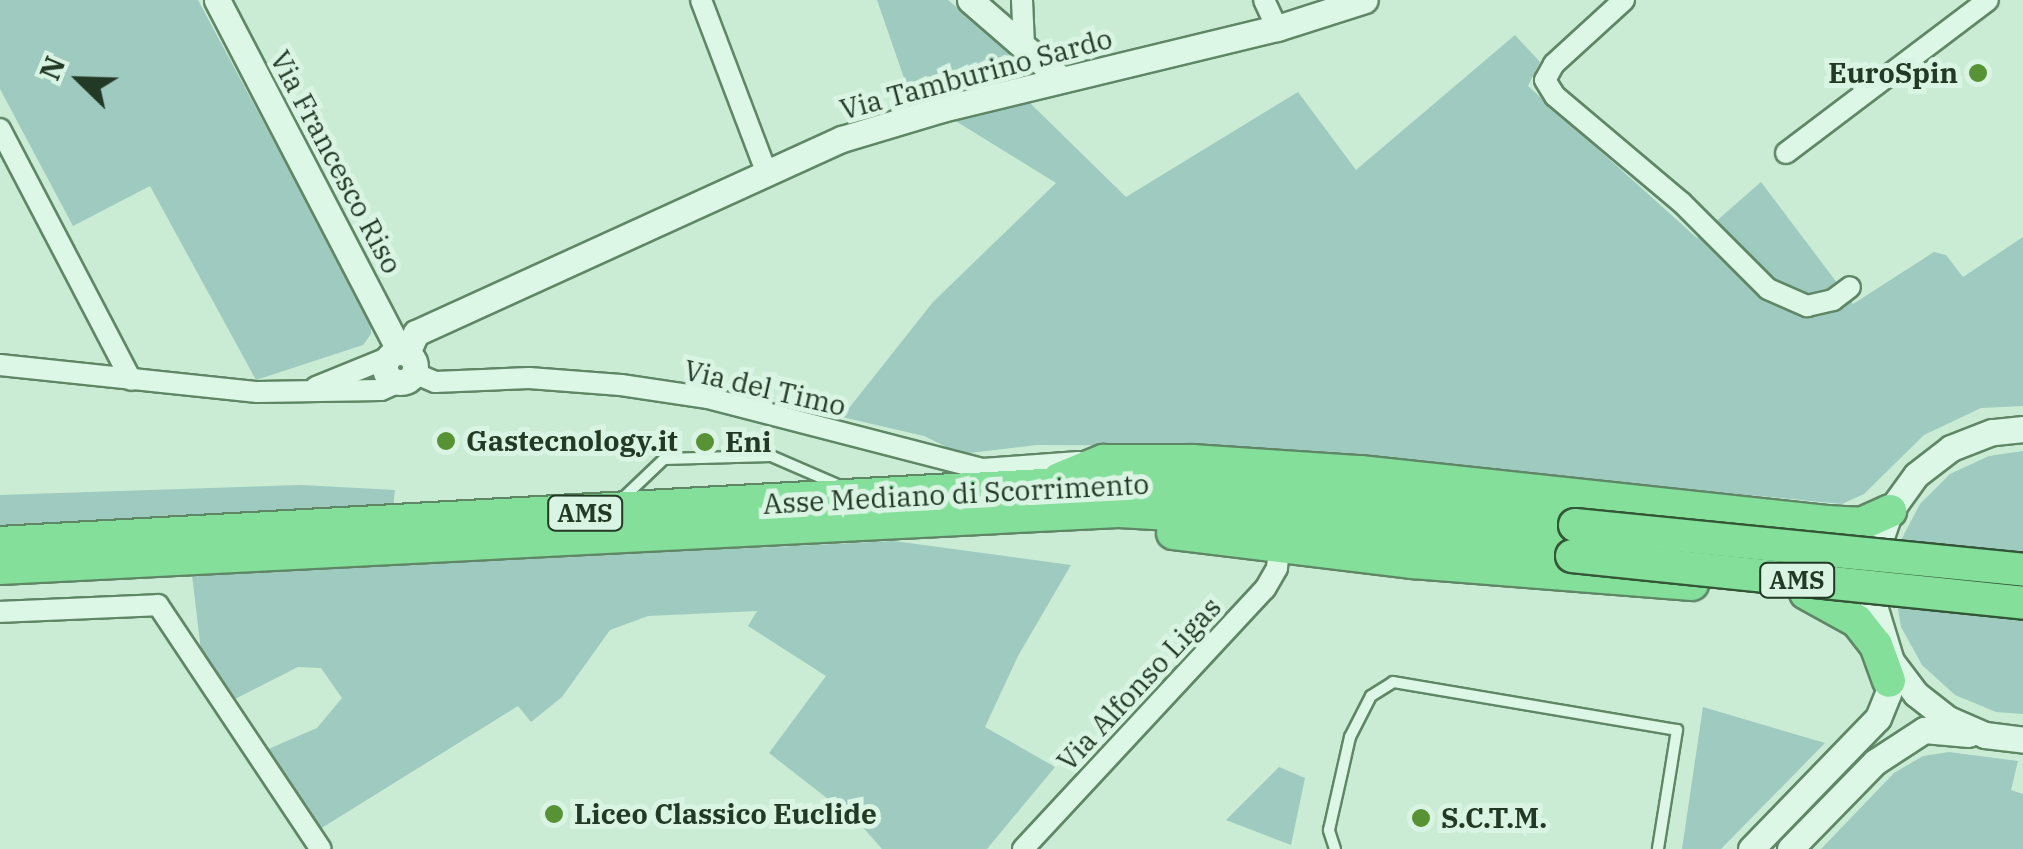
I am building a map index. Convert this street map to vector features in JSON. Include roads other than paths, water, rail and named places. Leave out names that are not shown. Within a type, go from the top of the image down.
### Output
[{"type":"highway","points":[[1043,486],[1103,460],[1192,461],[1360,472],[1826,522],[1861,524],[1890,510]]},
{"type":"highway","name":"Asse Mediano di Scorrimento","points":[[134,549],[608,512],[1043,486],[1256,489],[1574,540],[2023,603]]},
{"type":"highway","points":[[1119,511],[1152,530],[1279,548],[1872,600]]},
{"type":"highway","name":"Asse Mediano di Scorrimento","points":[[134,549],[1119,511],[2023,570]]},
{"type":"highway","points":[[0,543],[134,549]]},
{"type":"highway","points":[[0,568],[134,549]]},
{"type":"highway","points":[[1806,593],[1857,621],[1890,671]]},
{"type":"street","points":[[702,0],[767,174]]},
{"type":"street","points":[[970,0],[1061,80]]},
{"type":"street","points":[[1022,0],[1024,46]]},
{"type":"street","points":[[1264,0],[1277,28]]},
{"type":"street","name":"Via Tamburino Sardo","points":[[401,364],[416,333],[842,140],[1061,80],[1277,28],[1365,0]]},
{"type":"street","points":[[1624,0],[1554,64],[1546,80],[1555,96],[1695,215],[1768,289],[1807,306],[1833,300],[1850,287]]},
{"type":"street","points":[[1786,153],[1988,0]]},
{"type":"street","name":"Via Francesco Riso","points":[[222,1],[401,364]]},
{"type":"street","points":[[0,129],[132,380]]},
{"type":"street","name":"Via del Timo","points":[[0,365],[301,394],[382,390],[401,364],[435,382],[529,378],[621,384],[708,398],[983,469],[1103,460]]},
{"type":"street","points":[[1751,849],[1878,718],[1890,671],[1872,600],[1875,554],[1890,510],[1916,475],[1951,448],[1992,432],[2023,429]]},
{"type":"street","name":"Via Alfonso Ligas","points":[[1023,849],[1265,589],[1277,568],[1279,548]]},
{"type":"street","points":[[0,612],[158,606],[320,849]]},
{"type":"street","points":[[1890,671],[1948,719],[1985,736]]},
{"type":"street","points":[[1790,849],[1875,762],[1924,730],[2023,740]]},
{"type":"lane","points":[[608,512],[664,459],[771,456],[867,498]]},
{"type":"lane","points":[[1335,849],[1329,830],[1350,737],[1371,696],[1393,682],[1677,730],[1658,849]]},
{"type":"place","name":"EuroSpin","points":[[1978,73]]},
{"type":"place","name":"Gastecnology.it","points":[[446,441]]},
{"type":"place","name":"Eni","points":[[705,442]]},
{"type":"place","name":"Liceo Classico Euclide","points":[[554,814]]},
{"type":"place","name":"S.C.T.M.","points":[[1421,818]]}]
